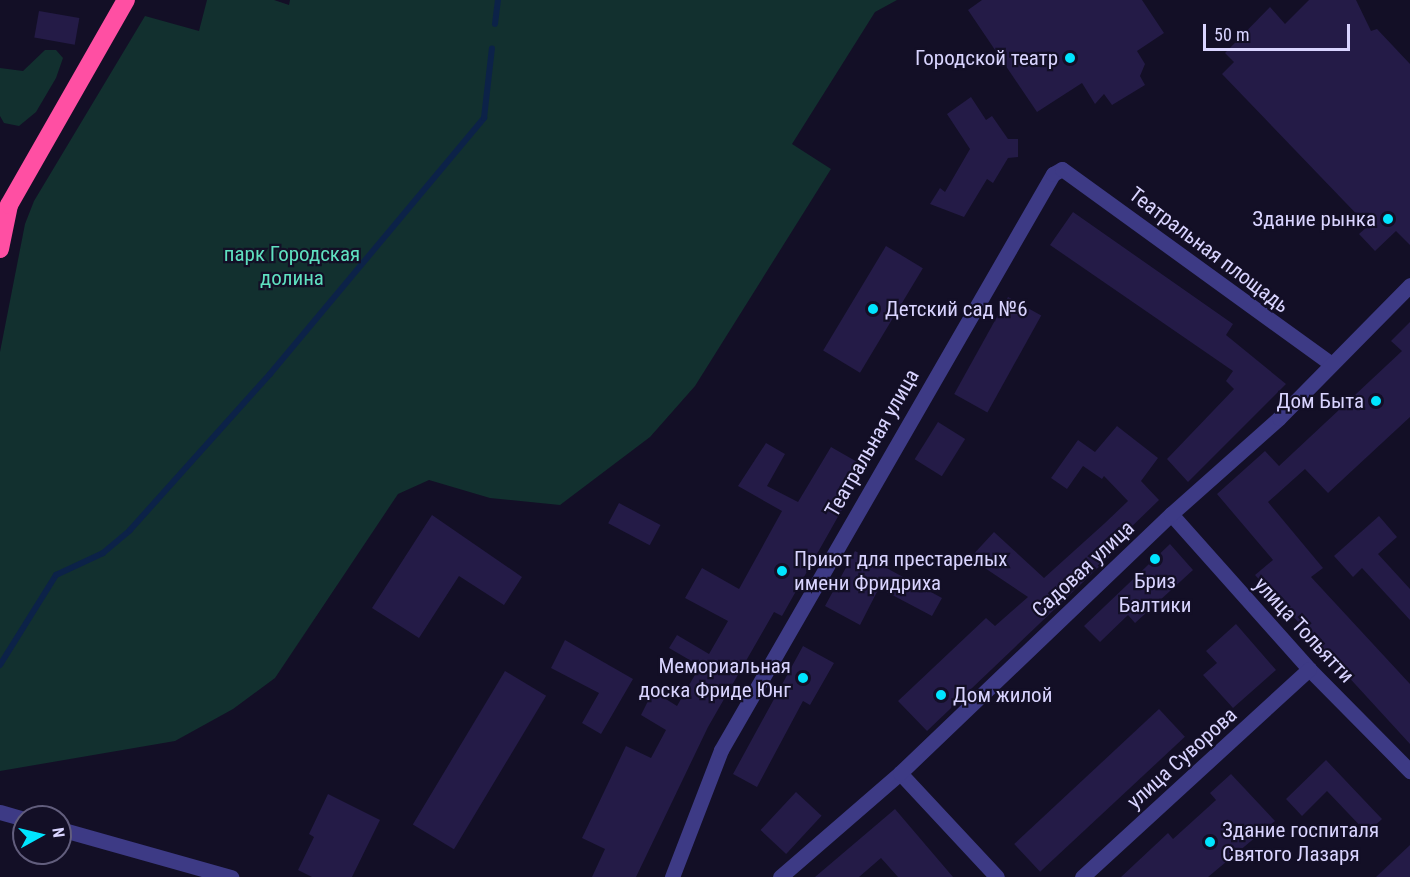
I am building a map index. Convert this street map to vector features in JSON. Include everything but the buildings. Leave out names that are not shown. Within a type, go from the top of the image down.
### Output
[{"type":"highway","points":[[0,249],[9,205],[126,0]]},
{"type":"street","name":"Театральная площадь","points":[[1062,169],[1331,364]]},
{"type":"street","name":"Театральная улица","points":[[672,877],[721,750],[905,425],[1022,234],[1053,174],[1062,169]]},
{"type":"street","name":"Садовая улица","points":[[780,877],[900,773],[1171,514],[1279,418],[1410,285]]},
{"type":"street","name":"улица Тольятти","points":[[1171,514],[1309,669],[1410,771]]},
{"type":"street","name":"улица Суворова","points":[[1082,877],[1309,669]]},
{"type":"street","points":[[900,773],[996,877]]},
{"type":"street","points":[[72,832],[231,877]]},
{"type":"green space","name":"парк Городская долина","points":[[207,0],[274,0],[289,5],[290,0],[897,0],[875,12],[792,144],[831,169],[695,386],[650,437],[560,505],[490,498],[429,480],[398,494],[275,678],[233,709],[175,741],[0,771],[0,352],[25,224],[34,201],[145,16],[199,31]]},
{"type":"green space","points":[[45,50],[56,50],[63,58],[56,78],[36,112],[19,126],[4,123],[0,116],[0,68],[23,71]]},
{"type":"waterway","points":[[495,24],[498,0]]},
{"type":"waterway","points":[[0,665],[56,575],[103,553],[130,530],[270,374],[484,118],[492,48]]},
{"type":"place","name":"Городской театр","points":[[1070,58]]},
{"type":"place","name":"Здание рынка","points":[[1388,219]]},
{"type":"place","name":"Детский сад №6","points":[[873,309]]},
{"type":"place","name":"Дом Быта","points":[[1376,401]]},
{"type":"place","name":"Бриз Балтики","points":[[1155,559]]},
{"type":"place","name":"Приют для престарелых имени Фридриха","points":[[782,571]]},
{"type":"place","name":"Мемориальная доска Фриде Юнг","points":[[803,678]]},
{"type":"place","name":"Дом жилой","points":[[941,695]]},
{"type":"place","name":"Здание госпиталя Святого Лазаря","points":[[1210,842]]}]
